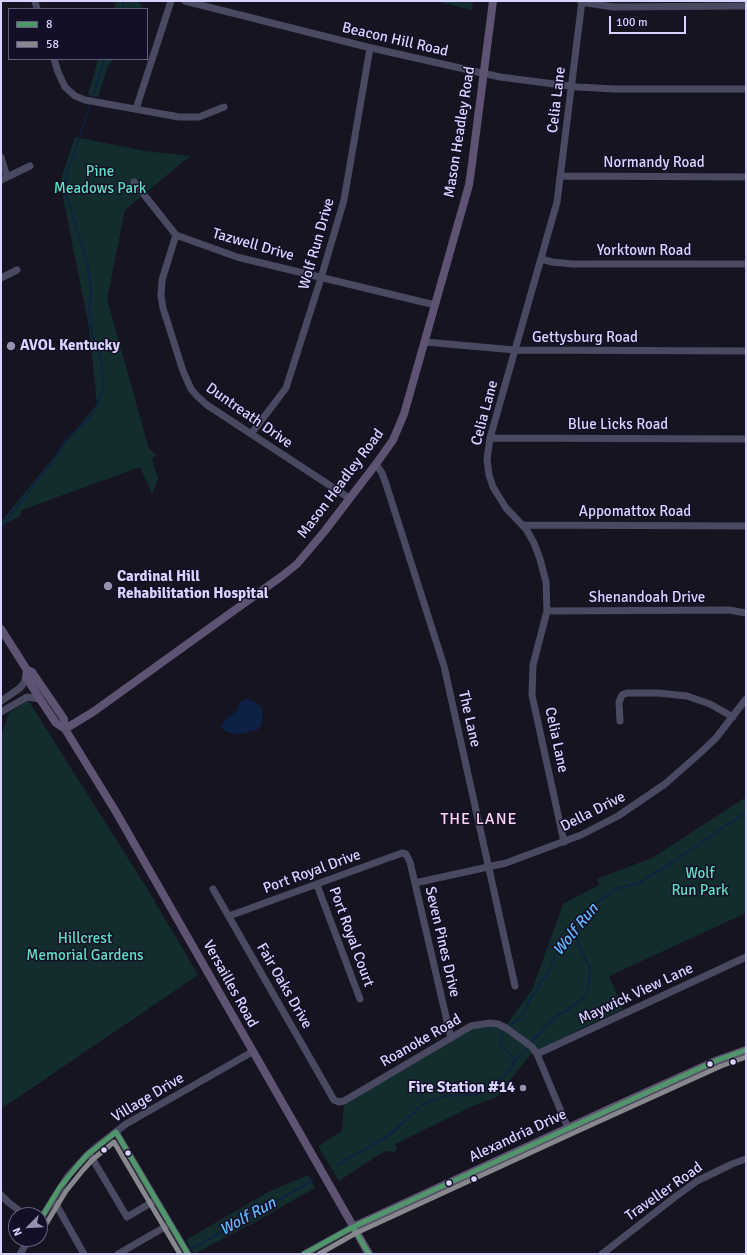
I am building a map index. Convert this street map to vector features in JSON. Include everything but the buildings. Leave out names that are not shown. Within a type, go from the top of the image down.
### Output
[{"type":"main road","name":"Mason Headley Road","points":[[65,729],[100,707],[290,570],[312,547],[393,440],[400,426],[468,185],[493,1]]},
{"type":"main road","name":"Versailles Road","points":[[1,629],[27,673],[40,699],[56,723],[65,729],[116,812],[369,1254]]},
{"type":"main road","name":"Versailles Road","points":[[27,673],[32,672],[64,719],[65,729]]},
{"type":"main road","name":"Alexandria Drive","points":[[353,1227],[718,1060],[746,1050]]},
{"type":"street","points":[[136,109],[171,1]]},
{"type":"street","name":"Beacon Hill Road","points":[[185,1],[370,48],[484,74],[530,82],[615,89],[746,89]]},
{"type":"street","points":[[582,2],[613,7],[746,6]]},
{"type":"street","name":"Celia Lane","points":[[564,842],[532,695],[534,665],[547,611],[546,582],[536,547],[523,525],[499,498],[491,481],[487,459],[490,438],[557,202],[582,2]]},
{"type":"street","name":"Wolf Run Drive","points":[[250,434],[286,388],[321,278],[344,200],[370,48]]},
{"type":"street","points":[[54,60],[65,87],[75,96],[85,100],[188,118],[199,117],[224,107]]},
{"type":"street","points":[[1,157],[4,179],[30,166]]},
{"type":"street","name":"Normandy Road","points":[[561,176],[746,177]]},
{"type":"street","points":[[134,182],[176,235]]},
{"type":"street","name":"Tazwell Drive","points":[[176,235],[237,257],[435,305]]},
{"type":"street","name":"Duntreath Drive","points":[[176,235],[162,280],[161,289],[163,308],[190,389],[197,396],[250,434],[349,498]]},
{"type":"street","name":"Yorktown Road","points":[[541,259],[552,262],[572,264],[746,264]]},
{"type":"street","points":[[1,278],[17,270]]},
{"type":"street","name":"Gettysburg Road","points":[[424,342],[515,350],[746,351]]},
{"type":"street","name":"Blue Licks Road","points":[[490,438],[746,439]]},
{"type":"street","name":"The Lane","points":[[376,464],[382,473],[386,484],[444,666],[515,986]]},
{"type":"street","name":"Appomattox Road","points":[[523,525],[746,526]]},
{"type":"street","name":"Shenandoah Drive","points":[[547,611],[729,610],[746,613]]},
{"type":"street","points":[[1,701],[20,688],[24,683],[27,673]]},
{"type":"street","points":[[620,721],[619,702],[622,695],[626,693],[658,693],[687,696],[710,704],[733,717]]},
{"type":"street","points":[[1,712],[27,697],[40,699]]},
{"type":"street","name":"Della Drive","points":[[415,883],[490,868],[564,842],[618,816],[665,784],[685,768],[716,738],[746,700]]},
{"type":"street","name":"Seven Pines Drive","points":[[405,853],[410,862],[451,1038]]},
{"type":"street","name":"Port Royal Drive","points":[[229,916],[405,853]]},
{"type":"street","name":"Port Royal Court","points":[[317,884],[360,999]]},
{"type":"street","name":"Fair Oaks Drive","points":[[213,889],[331,1096]]},
{"type":"street","name":"Maywick View Lane","points":[[537,1054],[746,957]]},
{"type":"street","name":"Roanoke Road","points":[[331,1096],[336,1102],[344,1101],[470,1026],[483,1023],[498,1024],[517,1035],[532,1047],[537,1054],[568,1128]]},
{"type":"street","name":"Village Drive","points":[[48,1207],[68,1176],[89,1153],[126,1124],[252,1052]]},
{"type":"street","points":[[116,1132],[186,1251]]},
{"type":"street","points":[[89,1153],[127,1217],[156,1200]]},
{"type":"street","name":"Traveller Road","points":[[602,1254],[697,1181],[746,1159]]},
{"type":"street","points":[[1,1195],[13,1207]]},
{"type":"street","points":[[53,1199],[84,1254]]},
{"type":"street","points":[[118,1254],[170,1224]]},
{"type":"street","name":"Alexandria Drive","points":[[304,1254],[353,1227]]},
{"type":"green space","points":[[116,1],[137,1],[142,6],[141,8],[114,8]]},
{"type":"green space","points":[[435,1],[473,1],[472,10]]},
{"type":"green space","points":[[98,60],[112,60],[107,69],[98,97],[88,95]]},
{"type":"green space","name":"Pine Meadows Park","points":[[75,137],[145,151],[190,156],[125,210],[107,299],[149,449],[157,455],[152,459],[158,479],[152,494],[140,467],[22,510],[20,516],[1,526],[1,522],[97,404],[89,327],[60,182]]},
{"type":"green space","name":"Hillcrest Memorial Gardens","points":[[28,700],[148,890],[198,975],[1,1109],[1,736],[9,713]]},
{"type":"green space","name":"Wolf Run Park","points":[[746,797],[746,913],[609,976],[623,1009],[530,1055],[497,1097],[473,1106],[395,1144],[397,1150],[393,1152],[386,1151],[380,1154],[339,1181],[318,1146],[342,1131],[344,1101],[476,1024],[505,1027],[532,990],[563,904],[599,885],[597,879],[652,858]]},
{"type":"green space","points":[[308,1175],[315,1188],[194,1254],[186,1240],[268,1192]]},
{"type":"water","points":[[246,699],[256,702],[262,709],[261,726],[257,730],[239,734],[223,730],[221,726],[224,721],[235,712],[238,708],[238,703]]},
{"type":"waterway","points":[[122,8],[124,1]]},
{"type":"waterway","points":[[93,97],[104,60]]},
{"type":"waterway","points":[[1,526],[5,524],[50,465],[67,438],[86,421],[95,410],[103,389],[102,364],[93,336],[89,311],[91,288],[87,262],[66,194],[66,174],[90,105]]},
{"type":"waterway","name":"Wolf Run","points":[[511,1024],[519,1019],[526,1009],[530,999],[548,972],[555,955],[575,936],[590,908],[615,889],[639,883],[746,812]]},
{"type":"waterway","points":[[532,1042],[555,1017],[572,1007],[585,996],[589,987],[590,969],[575,936]]},
{"type":"waterway","name":"Wolf Run","points":[[337,1165],[390,1135],[423,1104],[445,1096],[476,1095],[496,1085],[512,1067],[514,1062],[513,1058],[500,1044],[503,1032]]},
{"type":"waterway","points":[[514,1062],[526,1049]]},
{"type":"waterway","name":"Wolf Run","points":[[189,1250],[314,1180]]},
{"type":"transit line","name":"8","points":[[304,1254],[353,1227],[718,1060],[746,1050]]},
{"type":"transit line","name":"58","points":[[319,1254],[356,1233],[721,1066],[746,1057]]},
{"type":"transit line","name":"8","points":[[116,1132],[188,1254]]},
{"type":"transit line","name":"8","points":[[48,1207],[60,1187],[87,1155],[116,1132]]},
{"type":"transit line","name":"58","points":[[48,1221],[66,1191],[83,1170],[92,1160],[114,1142],[180,1254]]},
{"type":"transit line","name":"8","points":[[353,1227],[369,1254]]},
{"type":"place","name":"AVOL Kentucky","points":[[11,346]]},
{"type":"place","name":"Cardinal Hill Rehabilitation Hospital","points":[[108,586]]},
{"type":"place","name":"Fire Station #14","points":[[523,1088]]},
{"type":"district","name":"THE LANE","points":[[479,820]]}]
